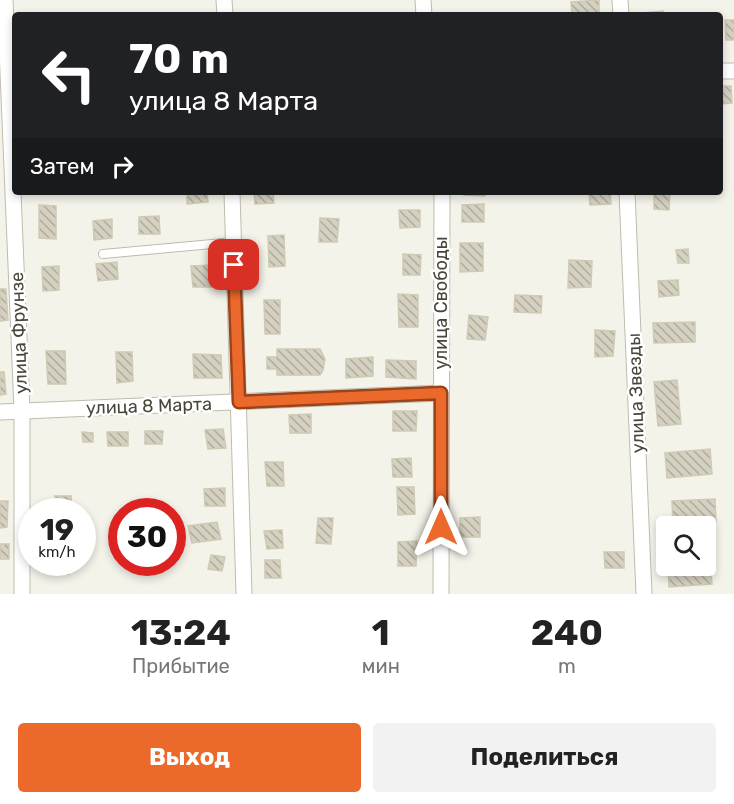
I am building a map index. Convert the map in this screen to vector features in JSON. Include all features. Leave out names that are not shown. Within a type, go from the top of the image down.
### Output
[{"type":"street","name":"улица Фрунзе","points":[[5,0],[22,410],[22,594]]},
{"type":"street","points":[[232,195],[244,594]]},
{"type":"street","name":"улица Свободы","points":[[441,594],[442,195]]},
{"type":"street","name":"улица Звезды","points":[[627,195],[644,594]]},
{"type":"street","name":"улица 8 Марта","points":[[0,412],[441,393]]},
{"type":"lane","points":[[103,254],[234,242]]},
{"type":"building","points":[[599,0],[599,12],[572,12],[571,2]]},
{"type":"building","points":[[725,20],[734,20],[734,40],[726,40]]},
{"type":"building","points":[[723,86],[731,86],[732,103],[723,104]]},
{"type":"building","points":[[187,195],[207,195],[208,202],[187,204]]},
{"type":"building","points":[[254,195],[273,195],[274,203],[255,204]]},
{"type":"building","points":[[589,195],[610,195],[611,204],[590,205]]},
{"type":"building","points":[[654,195],[670,195],[669,210],[654,209]]},
{"type":"building","points":[[484,204],[484,222],[462,222],[462,205]]},
{"type":"building","points":[[39,205],[56,206],[56,239],[39,238]]},
{"type":"building","points":[[399,210],[420,210],[420,227],[400,228]]},
{"type":"building","points":[[159,216],[160,234],[139,234],[139,217]]},
{"type":"building","points":[[320,218],[339,219],[337,242],[319,242]]},
{"type":"building","points":[[112,219],[112,238],[94,240],[93,221]]},
{"type":"building","points":[[284,235],[285,266],[269,267],[268,236]]},
{"type":"building","points":[[460,243],[483,243],[483,271],[460,272]]},
{"type":"building","points":[[688,249],[689,263],[678,263],[676,250]]},
{"type":"building","points":[[403,254],[421,255],[420,275],[403,275]]},
{"type":"building","points":[[569,260],[592,261],[591,287],[568,288]]},
{"type":"building","points":[[117,262],[118,279],[98,281],[96,264]]},
{"type":"building","points":[[214,265],[215,287],[193,287],[191,266]]},
{"type":"building","points":[[59,266],[59,290],[43,291],[42,267]]},
{"type":"building","points":[[678,280],[679,295],[659,297],[658,281]]},
{"type":"building","points":[[0,289],[6,289],[8,320],[0,321]]},
{"type":"building","points":[[398,294],[418,295],[418,327],[399,327]]},
{"type":"building","points":[[515,295],[542,296],[541,313],[514,312]]},
{"type":"building","points":[[264,300],[280,300],[280,334],[265,334]]},
{"type":"building","points":[[469,315],[488,317],[485,340],[467,339]]},
{"type":"building","points":[[695,322],[695,342],[654,343],[653,323]]},
{"type":"building","points":[[595,330],[615,331],[613,356],[595,357]]},
{"type":"building","points":[[277,349],[320,349],[325,359],[323,370],[320,375],[277,375],[277,369],[267,369],[267,357],[277,357]]},
{"type":"building","points":[[46,351],[65,351],[66,384],[48,384]]},
{"type":"building","points":[[116,352],[132,352],[133,381],[117,383]]},
{"type":"building","points":[[193,354],[221,355],[222,378],[194,378]]},
{"type":"building","points":[[373,357],[373,376],[346,378],[346,359]]},
{"type":"building","points":[[386,360],[416,361],[416,379],[386,377]]},
{"type":"building","points":[[0,372],[4,372],[6,394],[0,395]]},
{"type":"building","points":[[677,380],[681,424],[658,426],[654,382]]},
{"type":"building","points":[[393,411],[417,411],[416,431],[393,431]]},
{"type":"building","points":[[311,414],[311,433],[290,433],[289,415]]},
{"type":"building","points":[[223,429],[226,448],[208,449],[205,430]]},
{"type":"building","points":[[145,431],[163,431],[162,444],[145,444]]},
{"type":"building","points":[[82,432],[93,433],[93,442],[83,442]]},
{"type":"building","points":[[107,432],[128,432],[128,446],[108,446]]},
{"type":"building","points":[[710,449],[712,474],[667,478],[665,453]]},
{"type":"building","points":[[411,458],[412,477],[393,477],[392,459]]},
{"type":"building","points":[[265,462],[283,462],[284,486],[267,486]]},
{"type":"building","points":[[397,487],[414,487],[415,514],[398,515]]},
{"type":"building","points":[[225,488],[225,506],[205,506],[204,489]]},
{"type":"building","points":[[55,496],[71,496],[71,498],[55,498]]},
{"type":"building","points":[[715,499],[716,516],[673,516],[672,501]]},
{"type":"building","points":[[0,501],[8,501],[7,527],[0,528]]},
{"type":"building","points":[[480,517],[480,537],[460,537],[460,518]]},
{"type":"building","points":[[318,518],[333,518],[331,544],[316,543]]},
{"type":"building","points":[[217,522],[221,539],[192,543],[188,526]]},
{"type":"building","points":[[282,530],[283,548],[267,549],[264,531]]},
{"type":"building","points":[[417,541],[416,566],[398,566],[398,542]]},
{"type":"building","points":[[0,544],[9,544],[9,559],[0,559]]},
{"type":"building","points":[[604,552],[624,552],[624,568],[605,568]]},
{"type":"building","points":[[211,555],[225,557],[222,571],[208,569]]},
{"type":"building","points":[[265,560],[280,560],[281,578],[265,578]]},
{"type":"building","points":[[668,576],[711,576],[712,584],[669,587]]},
{"type":"route","points":[[234,265],[239,402],[441,393],[441,527]]}]
